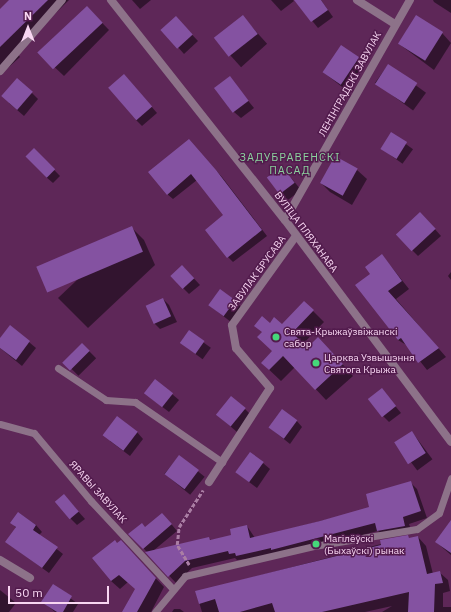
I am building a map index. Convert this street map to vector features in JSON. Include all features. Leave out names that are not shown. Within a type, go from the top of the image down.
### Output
[{"type":"street","points":[[0,72],[62,0]]},
{"type":"street","name":"ВУЛІЦА ПЛЯХАНАВА","points":[[111,0],[285,220],[451,442]]},
{"type":"street","points":[[357,0],[396,24]]},
{"type":"street","name":"ЛЕНІНГРАДСКІ ЗАВУЛАК","points":[[285,220],[410,0]]},
{"type":"street","name":"ЗАВУЛАК БРУСАВА","points":[[209,482],[270,388],[236,348],[232,325],[296,236]]},
{"type":"street","points":[[0,560],[30,578]]},
{"type":"lane","points":[[58,368],[106,400],[135,402],[222,462]]},
{"type":"lane","name":"ЯРАВЫ ЗАВУЛАК","points":[[0,424],[34,433],[91,501],[173,589]]},
{"type":"lane","points":[[155,612],[185,576],[314,546],[417,529],[439,512],[451,478]]},
{"type":"path","points":[[192,575],[177,545],[179,526],[209,482]]},
{"type":"building","points":[[9,0],[48,0],[0,47],[0,9]]},
{"type":"building","points":[[294,0],[321,0],[328,10],[311,22]]},
{"type":"building","points":[[87,6],[103,23],[53,69],[37,52]]},
{"type":"building","points":[[243,15],[258,34],[229,57],[214,38]]},
{"type":"building","points":[[416,15],[443,32],[425,61],[398,44]]},
{"type":"building","points":[[176,16],[193,35],[177,49],[160,30]]},
{"type":"building","points":[[341,45],[359,57],[341,85],[323,72]]},
{"type":"building","points":[[388,64],[417,83],[404,103],[375,84]]},
{"type":"building","points":[[124,74],[152,106],[136,120],[108,88]]},
{"type":"building","points":[[230,76],[249,101],[233,113],[214,88]]},
{"type":"building","points":[[17,78],[33,92],[17,110],[1,96]]},
{"type":"building","points":[[391,132],[407,142],[397,159],[380,149]]},
{"type":"building","points":[[189,139],[216,170],[262,230],[227,258],[205,230],[223,215],[191,174],[167,195],[148,172]]},
{"type":"building","points":[[34,148],[55,169],[47,178],[26,156]]},
{"type":"building","points":[[335,156],[358,169],[343,196],[320,183]]},
{"type":"building","points":[[282,166],[295,183],[279,194],[267,177]]},
{"type":"building","points":[[420,212],[436,229],[412,251],[396,235]]},
{"type":"building","points":[[132,226],[143,252],[47,292],[36,267]]},
{"type":"building","points":[[382,254],[402,281],[388,291],[439,348],[418,363],[401,338],[398,340],[355,285],[370,274],[365,267]]},
{"type":"building","points":[[182,265],[194,278],[183,289],[170,276]]},
{"type":"building","points":[[220,289],[235,300],[224,316],[208,305]]},
{"type":"building","points":[[163,298],[171,316],[154,324],[146,306]]},
{"type":"building","points":[[304,301],[314,310],[292,333],[308,347],[318,337],[343,364],[315,390],[283,356],[269,370],[261,363],[272,351],[257,337],[262,332],[254,326],[262,316],[270,323],[274,317],[282,324]]},
{"type":"building","points":[[10,325],[30,341],[16,360],[0,348],[0,338]]},
{"type":"building","points":[[189,330],[205,341],[195,354],[180,343]]},
{"type":"building","points":[[82,343],[90,351],[70,371],[62,363]]},
{"type":"building","points":[[155,379],[173,393],[162,407],[144,393]]},
{"type":"building","points":[[382,388],[396,406],[382,417],[368,399]]},
{"type":"building","points":[[231,396],[246,408],[231,427],[216,415]]},
{"type":"building","points":[[282,409],[297,420],[284,439],[268,428]]},
{"type":"building","points":[[117,416],[138,432],[123,451],[103,435]]},
{"type":"building","points":[[412,431],[426,453],[408,464],[394,442]]},
{"type":"building","points":[[250,452],[264,462],[249,482],[235,472]]},
{"type":"building","points":[[179,455],[199,470],[185,489],[165,474]]},
{"type":"building","points":[[411,481],[421,511],[403,517],[405,526],[377,531],[375,523],[271,550],[271,548],[236,556],[235,553],[229,554],[228,551],[185,561],[168,577],[145,552],[209,537],[210,540],[231,535],[230,529],[247,525],[250,538],[320,521],[369,507],[366,494]]},
{"type":"building","points":[[64,494],[79,512],[70,519],[55,502]]},
{"type":"building","points":[[18,512],[36,525],[33,530],[58,547],[42,568],[5,542],[16,527],[10,523]]},
{"type":"building","points":[[162,513],[172,524],[143,549],[128,534],[142,523],[145,527]]},
{"type":"building","points":[[451,520],[451,553],[435,542]]},
{"type":"building","points":[[408,535],[409,538],[418,536],[427,574],[440,571],[443,583],[435,584],[434,612],[408,612],[409,592],[322,612],[275,612],[272,603],[240,612],[219,612],[215,599],[199,604],[195,591],[381,545],[380,540]]},
{"type":"building","points":[[115,540],[117,543],[121,540],[156,578],[137,612],[122,612],[135,589],[119,575],[111,581],[92,558]]},
{"type":"building","points":[[53,584],[72,596],[63,612],[57,612],[41,602]]},
{"type":"place","name":"Свята-Крыжаўзвіжанскі сабор","points":[[276,337]]},
{"type":"place","name":"Царква Узвышэння Святога Крыжа","points":[[316,363]]},
{"type":"place","name":"Магілёўскі (Быхаўскі) рынак","points":[[316,544]]},
{"type":"district","name":"ЗАДУБРАВЕНСКІ ПАСАД","points":[[290,164]]}]
